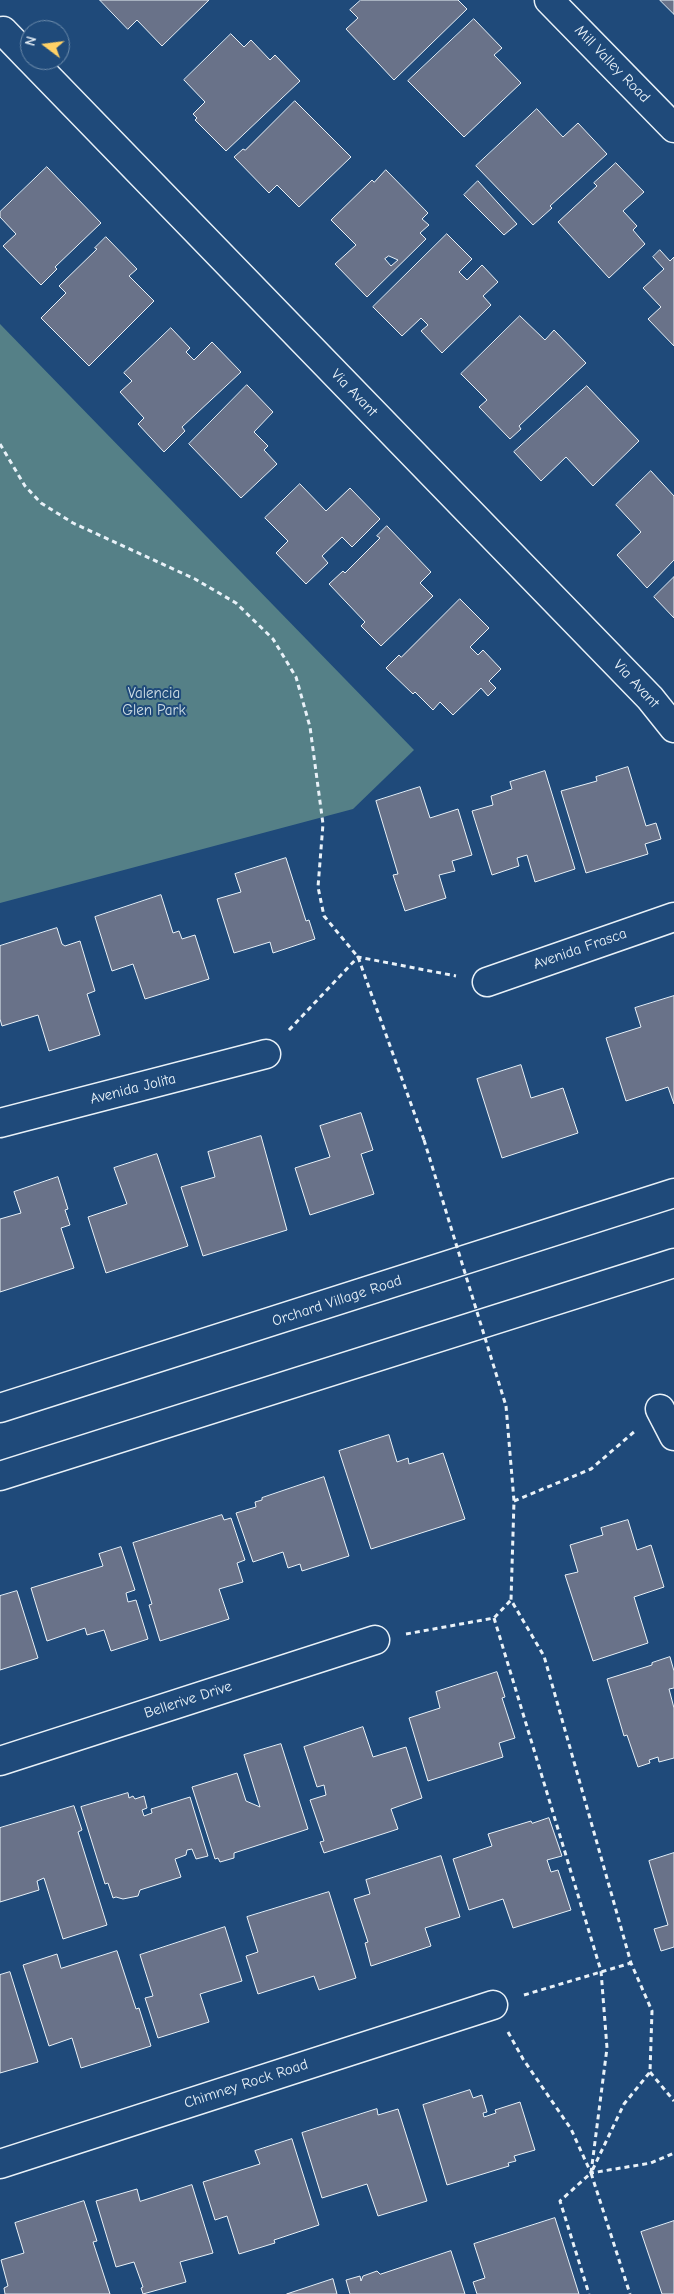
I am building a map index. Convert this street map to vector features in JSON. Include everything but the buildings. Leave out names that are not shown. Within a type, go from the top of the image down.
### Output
[{"type":"street","name":"Mill Valley Road","points":[[550,0],[674,128]]},
{"type":"street","name":"Via Avant","points":[[3,31],[20,49]]},
{"type":"street","name":"Via Avant","points":[[40,70],[650,698],[674,728]]},
{"type":"street","name":"Avenida Frasca","points":[[486,982],[674,917]]},
{"type":"street","name":"Avenida Jolita","points":[[0,1123],[266,1054]]},
{"type":"street","name":"Orchard Village Road","points":[[0,1408],[674,1193]]},
{"type":"street","points":[[0,1476],[674,1263]]},
{"type":"street","points":[[660,1409],[674,1436]]},
{"type":"street","name":"Bellerive Drive","points":[[0,1761],[375,1640]]},
{"type":"street","name":"Chimney Rock Road","points":[[0,2164],[493,2005]]},
{"type":"path","points":[[0,444],[26,486],[41,503],[73,523],[195,579],[236,603],[273,639],[296,677],[310,727],[323,824],[318,887],[324,916],[358,957],[424,1140],[506,1406],[514,1501],[511,1600],[544,1656],[631,1963],[652,2011],[650,2072],[624,2104],[591,2173],[560,2201],[589,2294]]},
{"type":"path","points":[[358,957],[486,982]]},
{"type":"path","points":[[266,1054],[358,957]]},
{"type":"path","points":[[514,1501],[591,1470],[660,1409]]},
{"type":"path","points":[[375,1640],[494,1618],[511,1600]]},
{"type":"path","points":[[494,1618],[601,1971],[607,2048],[591,2173]]},
{"type":"path","points":[[630,2294],[591,2173],[571,2129],[523,2059],[493,2005],[631,1963]]},
{"type":"path","points":[[650,2072],[674,2101]]},
{"type":"path","points":[[591,2173],[651,2164],[674,2153]]},
{"type":"green space","name":"Valencia Glen Park","points":[[0,324],[414,750],[353,809],[0,903]]}]
